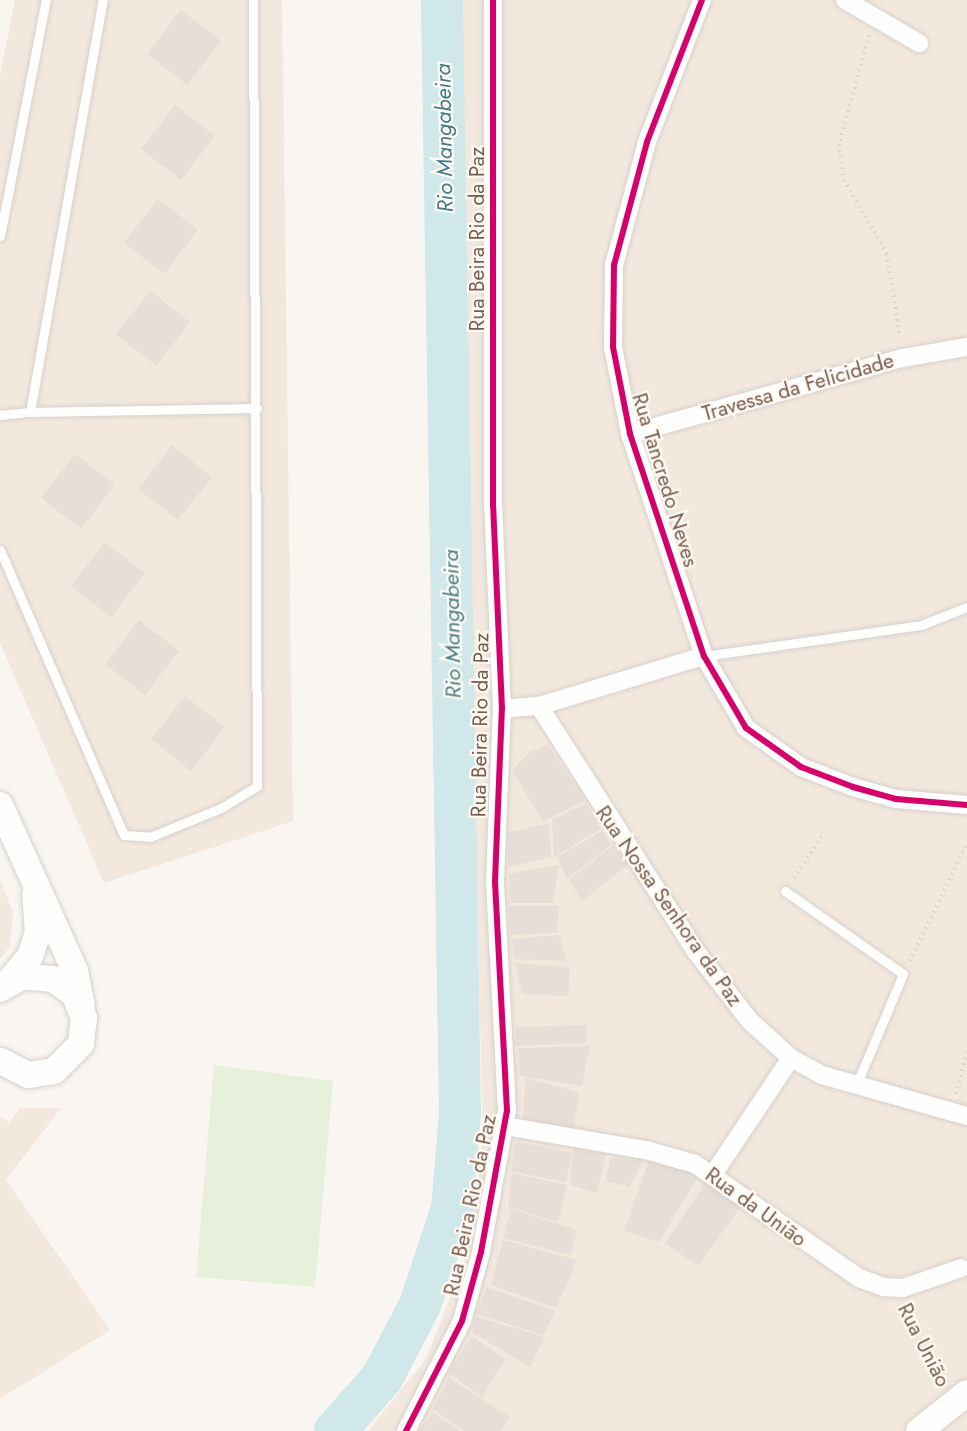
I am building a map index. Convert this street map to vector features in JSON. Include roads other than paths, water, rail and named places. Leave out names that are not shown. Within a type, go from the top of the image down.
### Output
[{"type":"street","name":"Rua Beira Rio da Paz","points":[[406,1431],[462,1321],[506,1126],[495,881],[502,709],[493,506],[493,0]]},
{"type":"street","name":"Rua Tancredo Neves","points":[[702,0],[647,142],[614,265],[613,347],[630,434],[704,656],[746,728],[801,767],[896,798],[967,805]]},
{"type":"street","points":[[845,0],[919,43]]},
{"type":"street","name":"Travessa da Felicidade","points":[[630,434],[903,357],[967,347]]},
{"type":"street","points":[[502,709],[539,706],[704,656]]},
{"type":"street","name":"Rua Nossa Senhora da Paz","points":[[539,706],[704,962],[750,1021],[791,1058],[855,1088],[959,1115]]},
{"type":"street","points":[[0,805],[75,971],[82,1006],[81,1044],[65,1065],[28,1075],[0,1061]]},
{"type":"street","points":[[4,986],[30,956],[38,933],[33,875]]},
{"type":"street","points":[[4,986],[23,976],[53,979],[82,1006]]},
{"type":"street","points":[[714,1173],[791,1058]]},
{"type":"street","name":"Rua da União","points":[[506,1126],[646,1150],[714,1173],[859,1278],[894,1288],[961,1268]]},
{"type":"street","points":[[919,1431],[960,1397]]},
{"type":"lane","points":[[0,236],[46,0]]},
{"type":"lane","points":[[30,412],[103,0]]},
{"type":"lane","points":[[0,550],[119,830],[140,840],[246,796],[261,770],[253,0]]},
{"type":"lane","points":[[0,415],[30,412],[257,408]]},
{"type":"lane","points":[[704,656],[921,625],[967,607]]},
{"type":"lane","points":[[785,891],[903,974],[855,1088]]},
{"type":"waterway","name":"Rio Mangabeira","points":[[335,1431],[382,1378],[420,1305],[452,1209],[460,1113],[442,0]]}]
